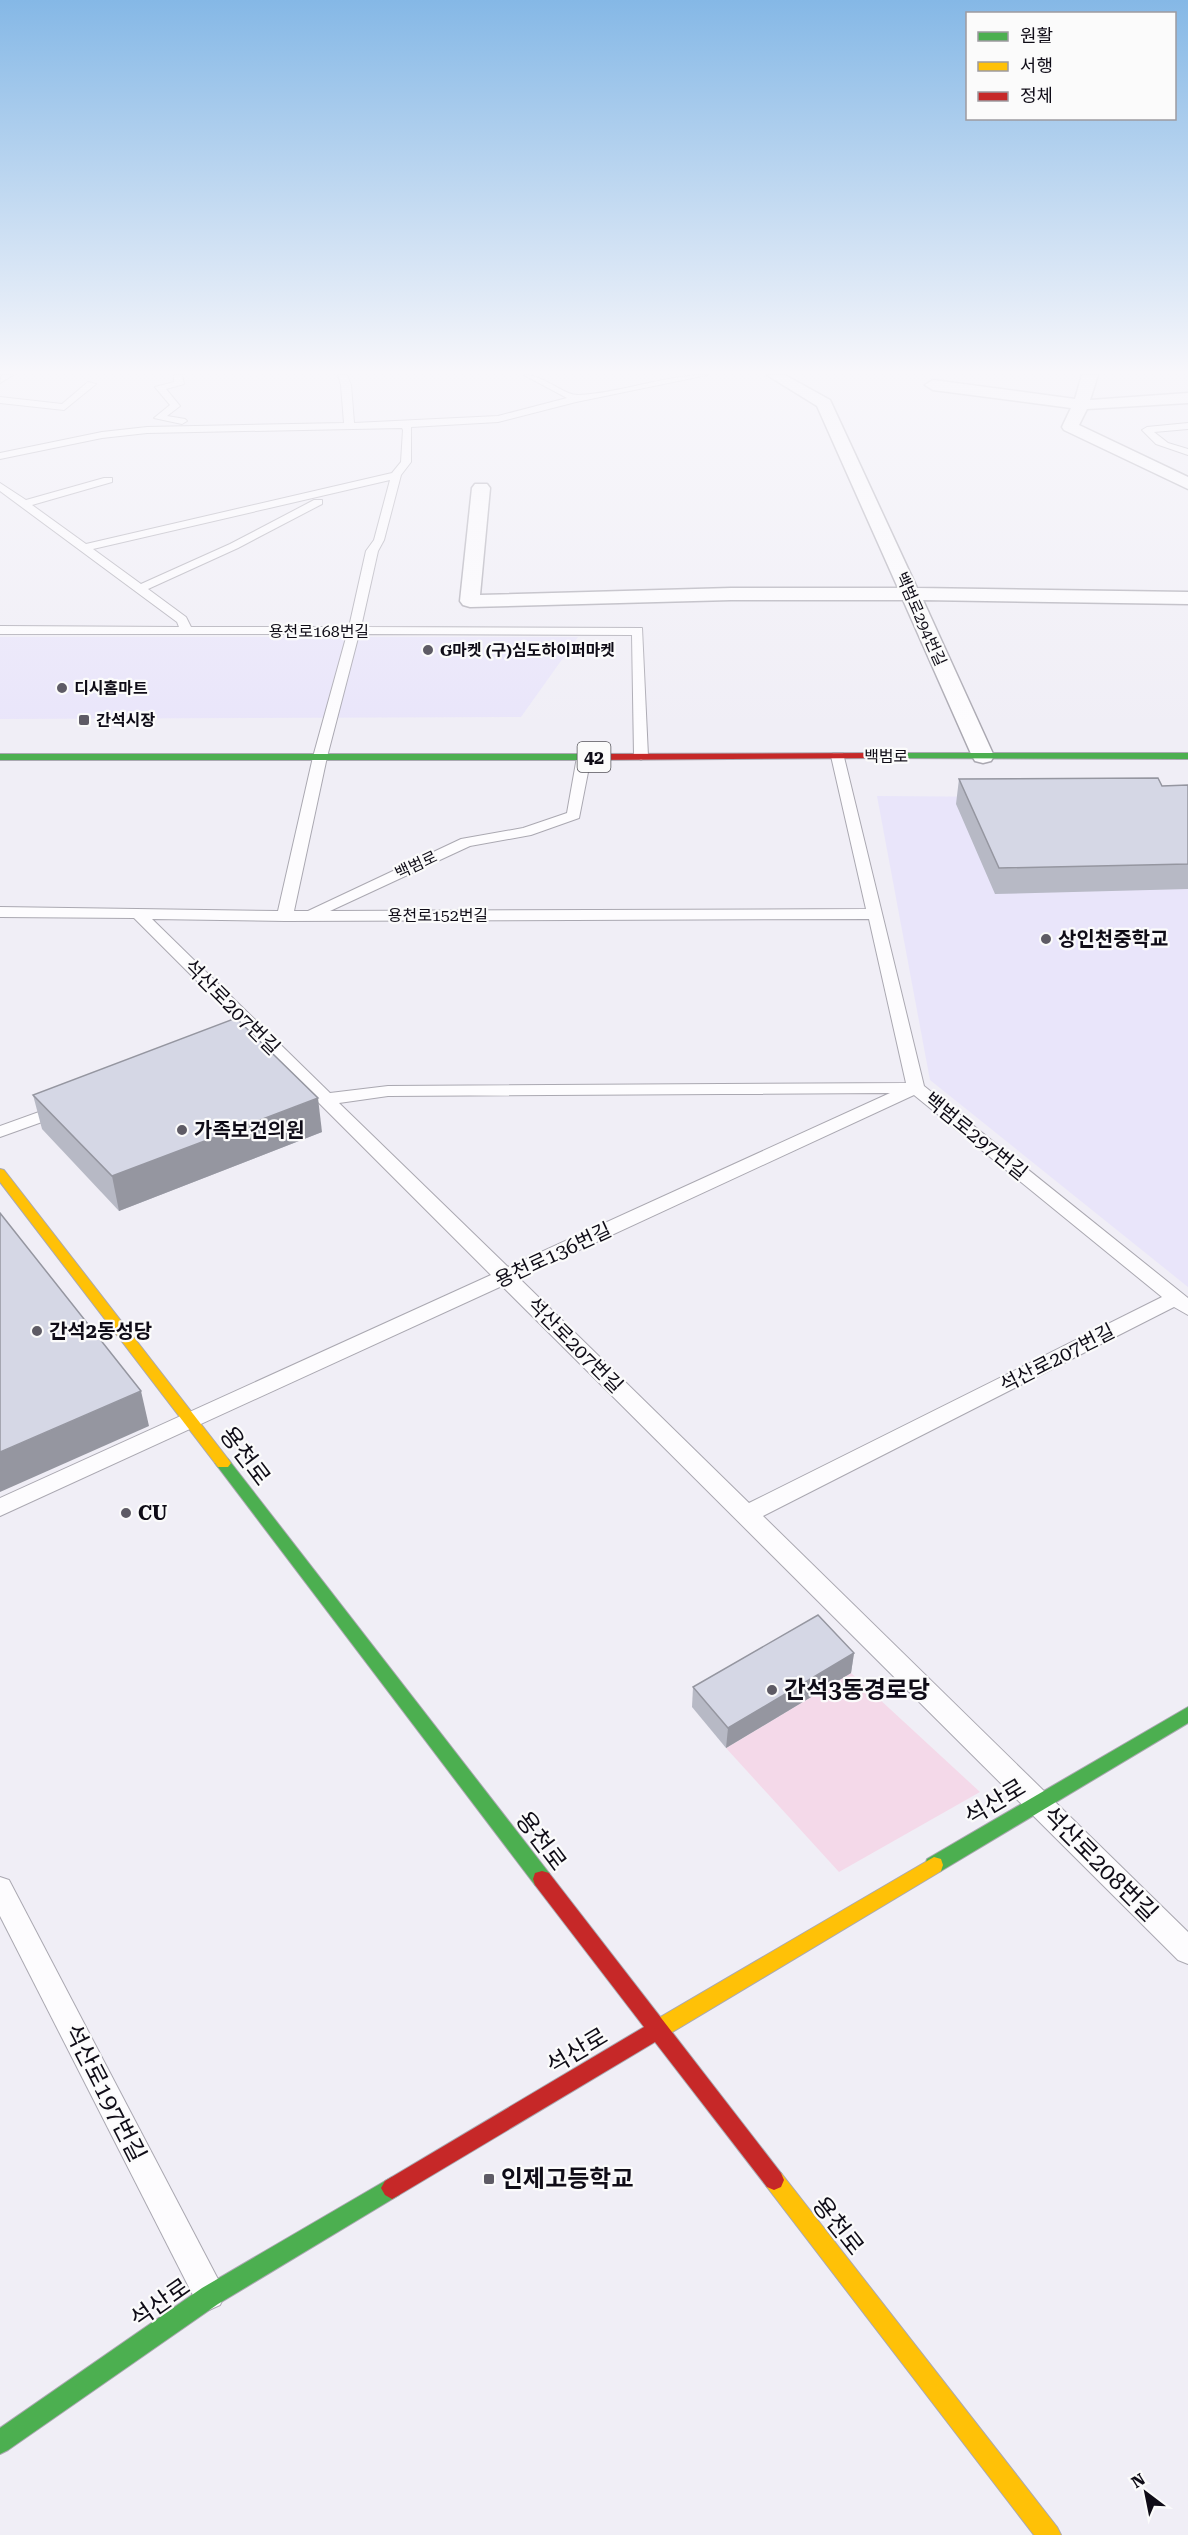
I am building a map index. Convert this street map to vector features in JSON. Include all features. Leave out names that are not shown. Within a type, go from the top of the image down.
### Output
[{"type":"street","points":[[481,493],[470,601],[731,594],[1188,598]]},
{"type":"street","name":"백범로294번길","points":[[864,493],[983,756]]},
{"type":"street","name":"백범로","points":[[0,757],[1188,756]]},
{"type":"street","name":"용천로","points":[[0,1173],[657,2029],[1049,2535]]},
{"type":"street","name":"석산로","points":[[0,2442],[210,2296],[1188,1714]]},
{"type":"lane","points":[[10,493],[182,620],[187,630]]},
{"type":"lane","points":[[24,504],[61,493]]},
{"type":"lane","points":[[85,548],[319,493]]},
{"type":"lane","points":[[140,589],[234,546],[282,519],[336,493]]},
{"type":"lane","points":[[285,916],[320,757],[354,631],[372,551],[379,540],[391,493]]},
{"type":"lane","name":"용천로168번길","points":[[0,630],[638,631],[641,756]]},
{"type":"lane","name":"백범로297번길","points":[[838,756],[916,1088],[1182,1303]]},
{"type":"lane","name":"백범로","points":[[309,915],[466,842],[526,832],[574,815],[584,757]]},
{"type":"lane","name":"용천로152번길","points":[[0,912],[285,916],[875,914]]},
{"type":"lane","name":"석산로207번길","points":[[138,914],[1038,1803]]},
{"type":"lane","points":[[239,1043],[260,1035]]},
{"type":"lane","points":[[326,1099],[388,1091],[916,1088]]},
{"type":"lane","name":"용천로136번길","points":[[0,1508],[916,1088]]},
{"type":"lane","points":[[0,1132],[76,1104]]},
{"type":"lane","name":"석산로207번길","points":[[746,1515],[1182,1303]]},
{"type":"lane","name":"석산로208번길","points":[[1038,1803],[1188,1951]]},
{"type":"lane","name":"석산로197번길","points":[[1,1895],[210,2296]]},
{"type":"shaded area","name":"간석시장","points":[[0,637],[578,637],[521,717],[0,719]]},
{"type":"shaded area","name":"상인천중학교","points":[[877,796],[1188,798],[1188,1287],[930,1080]]},
{"type":"shaded area","points":[[851,1673],[980,1792],[839,1872],[726,1748]]},
{"type":"building","points":[[1158,778],[1162,786],[1188,785],[1188,864],[999,868],[959,779]]},
{"type":"building","name":"가족보건의원","points":[[236,1018],[318,1098],[112,1176],[33,1095]]},
{"type":"building","name":"간석2동성당","points":[[0,1213],[141,1391],[0,1452]]},
{"type":"building","name":"간석3동경로당","points":[[818,1615],[854,1653],[728,1728],[693,1687]]},
{"type":"traffic: fast","points":[[878,756],[1188,756]]},
{"type":"traffic: fast","points":[[0,757],[591,757]]},
{"type":"traffic: fast","points":[[223,1463],[542,1879]]},
{"type":"traffic: fast","points":[[934,1865],[1188,1714]]},
{"type":"traffic: fast","points":[[0,2442],[210,2296],[392,2188]]},
{"type":"traffic: slow","points":[[0,1173],[223,1463]]},
{"type":"traffic: slow","points":[[652,2033],[934,1865]]},
{"type":"traffic: slow","points":[[774,2180],[1049,2535]]},
{"type":"traffic: jam","points":[[591,757],[878,756]]},
{"type":"traffic: jam","points":[[542,1879],[774,2180]]},
{"type":"traffic: jam","points":[[392,2188],[652,2033]]},
{"type":"place","name":"G마켓 (구)심도하이퍼마켓","points":[[428,650]]},
{"type":"place","name":"디시홈마트","points":[[62,688]]},
{"type":"place","name":"간석시장","points":[[84,720]]},
{"type":"place","name":"상인천중학교","points":[[1046,939]]},
{"type":"place","name":"가족보건의원","points":[[182,1130]]},
{"type":"place","name":"간석2동성당","points":[[37,1331]]},
{"type":"place","name":"CU","points":[[126,1513]]},
{"type":"place","name":"간석3동경로당","points":[[772,1690]]},
{"type":"place","name":"인제고등학교","points":[[489,2179]]}]
